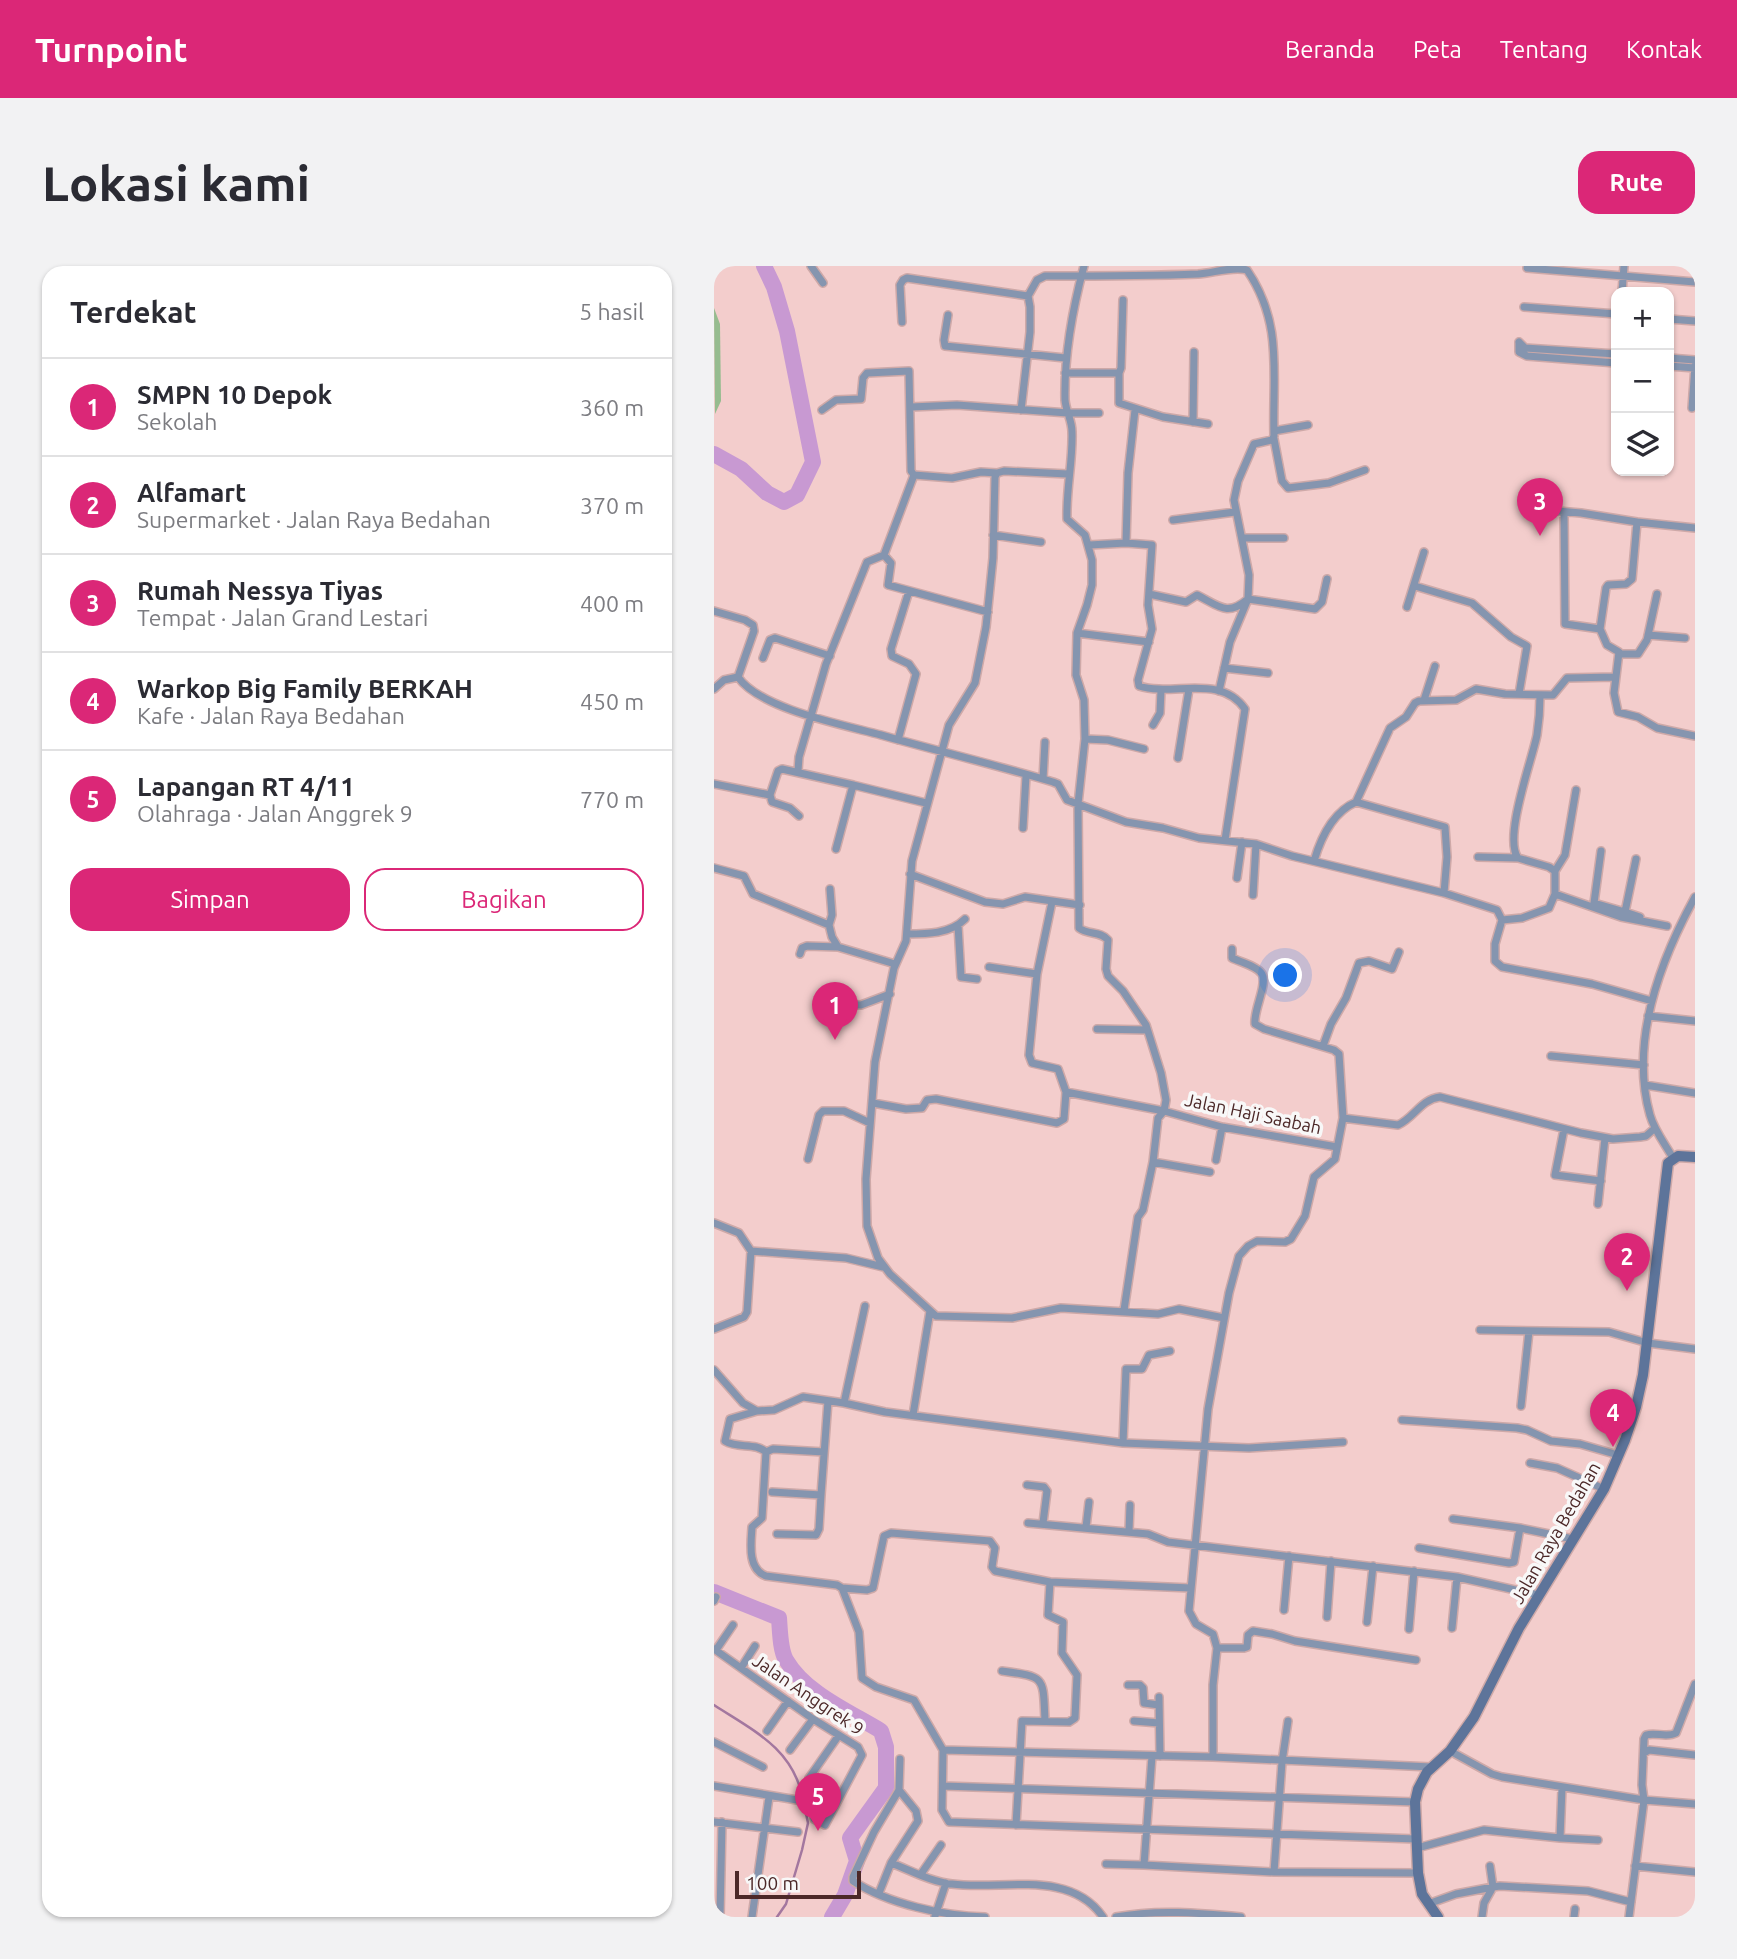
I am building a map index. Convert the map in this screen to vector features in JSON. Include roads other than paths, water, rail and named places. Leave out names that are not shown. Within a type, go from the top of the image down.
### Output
[{"type":"street","points":[[811,266],[823,283]]},
{"type":"street","points":[[817,273],[824,266]]},
{"type":"street","points":[[1084,266],[1073,302],[1065,358],[1065,405],[1073,429],[1067,519],[1083,533],[1092,560],[1092,585],[1077,633],[1076,675],[1084,694],[1085,738],[1078,804],[1080,928],[1106,937],[1108,976],[1123,991],[1147,1030],[1166,1100],[1164,1111],[1158,1118],[1153,1162],[1143,1210],[1138,1217],[1124,1310]]},
{"type":"street","points":[[1622,287],[1624,266]]},
{"type":"street","points":[[1021,410],[1031,315],[1028,296],[1042,277],[1209,273],[1248,268],[1272,324],[1275,359],[1274,435],[1282,481],[1288,488],[1329,484],[1365,470]]},
{"type":"street","points":[[1527,268],[1695,282]]},
{"type":"street","points":[[902,322],[900,291],[904,278],[1028,296]]},
{"type":"street","points":[[1123,300],[1118,401],[1135,410],[1208,424]]},
{"type":"street","points":[[1524,307],[1611,314]]},
{"type":"street","points":[[948,315],[944,340],[946,346],[1065,358]]},
{"type":"street","points":[[1674,319],[1695,321]]},
{"type":"street","points":[[1611,354],[1525,348],[1519,342],[1518,347],[1521,354],[1527,356],[1611,363]]},
{"type":"street","points":[[1193,422],[1194,352]]},
{"type":"street","points":[[1674,358],[1695,360]]},
{"type":"street","points":[[1674,366],[1695,367],[1692,408]]},
{"type":"street","points":[[822,411],[836,400],[861,399],[864,374],[909,371],[911,471],[914,475]]},
{"type":"street","points":[[1065,373],[1119,373]]},
{"type":"street","points":[[911,407],[957,405],[1099,413]]},
{"type":"street","points":[[1126,543],[1128,473],[1135,410]]},
{"type":"street","points":[[1219,691],[1239,618],[1248,599],[1249,575],[1235,512],[1236,489],[1256,443],[1308,425]]},
{"type":"street","points":[[914,475],[953,478],[981,472],[1004,471],[1069,474]]},
{"type":"street","points":[[997,473],[994,484],[988,612],[975,683],[952,718],[926,803],[910,874],[903,951],[895,964],[877,1049],[866,1187],[866,1218],[872,1242],[883,1267],[930,1311],[942,1317],[1006,1319],[1026,1317],[1057,1308],[1158,1314],[1179,1309],[1224,1318]]},
{"type":"street","points":[[884,555],[914,475]]},
{"type":"street","points":[[1537,509],[1695,528]]},
{"type":"street","points":[[1173,520],[1235,512]]},
{"type":"street","points":[[1564,512],[1563,620],[1569,626],[1600,629]]},
{"type":"street","points":[[1637,522],[1632,579],[1626,584],[1608,585],[1605,588],[1600,629],[1607,645],[1620,654],[1638,654],[1644,647],[1657,594]]},
{"type":"street","points":[[993,535],[1041,542]]},
{"type":"street","points":[[1242,538],[1284,538]]},
{"type":"street","points":[[1089,545],[1152,545],[1148,605],[1152,629],[1138,682],[1140,687],[1161,690],[1202,687],[1219,691],[1237,701],[1245,710],[1225,840]]},
{"type":"street","points":[[1407,607],[1424,552]]},
{"type":"street","points":[[884,555],[891,564],[887,584],[988,612]]},
{"type":"street","points":[[798,771],[799,757],[830,656],[865,565],[871,559],[884,555]]},
{"type":"street","points":[[1248,599],[1315,608],[1322,601],[1327,579]]},
{"type":"street","points":[[1415,586],[1472,603],[1511,637],[1527,646],[1519,694]]},
{"type":"street","points":[[898,740],[916,674],[909,663],[892,656],[891,649],[909,592]]},
{"type":"street","points":[[1149,594],[1186,602],[1197,595],[1226,610],[1239,608],[1248,599]]},
{"type":"street","points":[[714,611],[753,625],[752,637],[738,676]]},
{"type":"street","points":[[1077,633],[1149,642]]},
{"type":"street","points":[[1647,635],[1685,638]]},
{"type":"street","points":[[763,658],[770,640],[775,638],[830,656]]},
{"type":"street","points":[[1620,654],[1615,677],[1618,712],[1638,716],[1657,728],[1695,736]]},
{"type":"street","points":[[1424,700],[1435,666]]},
{"type":"street","points":[[1224,668],[1268,673]]},
{"type":"street","points":[[714,689],[723,680],[738,676]]},
{"type":"street","points":[[738,676],[755,692],[811,716],[839,726],[1058,784],[1067,800],[1126,822],[1199,838],[1256,844],[1497,910],[1502,920],[1494,953],[1495,961],[1502,967],[1592,984],[1652,1001]]},
{"type":"street","points":[[1356,802],[1390,728],[1406,717],[1415,703],[1424,700],[1460,699],[1476,690],[1540,696],[1556,694],[1560,684],[1567,678],[1615,677]]},
{"type":"street","points":[[1178,758],[1189,689]]},
{"type":"street","points":[[1153,725],[1160,713],[1161,690]]},
{"type":"street","points":[[1518,858],[1514,851],[1517,818],[1537,734],[1540,696]]},
{"type":"street","points":[[1085,738],[1108,740],[1144,750]]},
{"type":"street","points":[[1043,779],[1045,742]]},
{"type":"street","points":[[799,816],[790,808],[772,802],[770,795],[779,769],[798,771],[926,803]]},
{"type":"street","points":[[1023,828],[1026,776]]},
{"type":"street","points":[[714,784],[770,795]]},
{"type":"street","points":[[836,849],[853,785]]},
{"type":"street","points":[[1502,920],[1522,918],[1551,906],[1555,894],[1555,872],[1565,855],[1576,790]]},
{"type":"street","points":[[1314,860],[1324,833],[1344,807],[1356,802],[1445,827],[1447,856],[1444,894]]},
{"type":"street","points":[[1237,878],[1242,842]]},
{"type":"street","points":[[1253,895],[1256,844]]},
{"type":"street","points":[[1601,851],[1594,903],[1677,929]]},
{"type":"street","points":[[1478,857],[1518,858],[1549,867],[1555,872]]},
{"type":"street","points":[[1625,912],[1636,859]]},
{"type":"street","points":[[714,868],[744,876],[753,894],[829,925]]},
{"type":"street","points":[[910,874],[985,902],[1003,904],[1025,897],[1080,905]]},
{"type":"street","points":[[830,889],[832,915],[829,925],[838,947]]},
{"type":"street","points":[[1555,894],[1621,917],[1667,926]]},
{"type":"street","points":[[1695,897],[1677,929],[1652,1001],[1648,1016],[1644,1065],[1650,1116],[1655,1128],[1672,1158],[1695,1157]]},
{"type":"street","points":[[873,1103],[915,1110],[922,1108],[928,1100],[936,1099],[1057,1123],[1064,1119],[1066,1092],[1058,1069],[1035,1064],[1030,1059],[1029,1040],[1037,974],[1052,902]]},
{"type":"street","points":[[906,934],[933,933],[962,922],[961,978],[977,979]]},
{"type":"street","points":[[800,954],[802,948],[807,946],[838,947],[895,964]]},
{"type":"street","points":[[1213,1757],[1213,1685],[1217,1648],[1213,1633],[1192,1620],[1189,1611],[1203,1447],[1228,1293],[1241,1253],[1257,1241],[1290,1241],[1305,1216],[1314,1177],[1335,1159],[1343,1118],[1340,1097],[1341,1057],[1334,1050],[1255,1024],[1263,976],[1232,958],[1232,949]]},
{"type":"street","points":[[1323,1046],[1359,963],[1365,960],[1392,969],[1399,952]]},
{"type":"street","points":[[989,967],[1037,974]]},
{"type":"street","points":[[837,1004],[861,1005],[890,994]]},
{"type":"street","points":[[1648,1016],[1695,1021]]},
{"type":"street","points":[[1097,1029],[1147,1030]]},
{"type":"street","points":[[1552,1055],[1644,1065]]},
{"type":"street","points":[[1645,1085],[1695,1093]]},
{"type":"street","name":"Jalan Haji Saabah","points":[[1066,1092],[1164,1111],[1222,1126],[1337,1147]]},
{"type":"street","points":[[1343,1118],[1398,1125],[1429,1100],[1440,1097],[1605,1138],[1640,1138],[1655,1128]]},
{"type":"street","points":[[808,1159],[818,1119],[823,1111],[844,1111],[870,1123]]},
{"type":"street","points":[[1216,1160],[1222,1126]]},
{"type":"street","points":[[1564,1129],[1555,1175],[1601,1181]]},
{"type":"street","points":[[1598,1204],[1605,1138]]},
{"type":"street","name":"Jalan Raya Bedahan","points":[[1438,1917],[1422,1894],[1418,1873],[1415,1802],[1420,1783],[1431,1767],[1450,1751],[1474,1718],[1538,1595],[1604,1489],[1618,1455],[1636,1407],[1648,1343],[1668,1163],[1672,1158]]},
{"type":"street","points":[[1153,1162],[1210,1172]]},
{"type":"street","points":[[714,1223],[739,1233],[751,1251],[747,1312],[744,1317],[714,1329]]},
{"type":"street","points":[[751,1251],[846,1258],[883,1267]]},
{"type":"street","points":[[844,1403],[865,1306]]},
{"type":"street","points":[[913,1415],[930,1311]]},
{"type":"street","points":[[1480,1330],[1609,1332],[1648,1343],[1695,1349]]},
{"type":"street","points":[[1521,1406],[1529,1331]]},
{"type":"street","points":[[1123,1443],[1126,1369],[1142,1368],[1149,1355],[1170,1350]]},
{"type":"street","points":[[714,1370],[743,1403],[757,1411]]},
{"type":"street","points":[[766,1452],[760,1447],[725,1441],[730,1419],[757,1411],[774,1410],[798,1398],[1123,1443],[1249,1448],[1343,1442]]},
{"type":"street","points":[[777,1534],[816,1535],[819,1529],[828,1401]]},
{"type":"street","points":[[1402,1420],[1517,1428],[1551,1441],[1580,1444],[1618,1455]]},
{"type":"street","points":[[766,1452],[773,1449],[824,1452]]},
{"type":"street","points":[[766,1452],[762,1518],[752,1527],[751,1548],[756,1569],[766,1576],[837,1585],[842,1588],[873,1588],[884,1536],[891,1533],[990,1541],[995,1548],[992,1567],[995,1571],[1050,1582],[1191,1588]]},
{"type":"street","points":[[1530,1463],[1557,1468],[1604,1489]]},
{"type":"street","points":[[1027,1485],[1047,1491],[1043,1523]]},
{"type":"street","points":[[772,1492],[821,1495]]},
{"type":"street","points":[[1086,1527],[1089,1502]]},
{"type":"street","points":[[1129,1531],[1130,1505]]},
{"type":"street","points":[[1454,1519],[1573,1539]]},
{"type":"street","points":[[1028,1522],[1129,1531],[1195,1546],[1457,1577],[1538,1595]]},
{"type":"street","points":[[1419,1548],[1509,1563],[1514,1562],[1516,1556],[1520,1528]]},
{"type":"street","points":[[1284,1610],[1289,1556]]},
{"type":"street","points":[[1326,1617],[1331,1561]]},
{"type":"street","points":[[1367,1622],[1374,1566]]},
{"type":"street","points":[[1409,1629],[1414,1571]]},
{"type":"street","points":[[1452,1628],[1457,1577]]},
{"type":"street","points":[[1016,1825],[1021,1721],[1073,1721],[1077,1675],[1062,1653],[1063,1622],[1048,1615],[1050,1582]]},
{"type":"street","points":[[842,1588],[859,1632],[862,1678],[876,1687],[914,1700],[943,1750],[942,1810],[949,1822],[1277,1835],[1417,1844],[1484,1830],[1598,1840]]},
{"type":"street","points":[[715,1650],[733,1625]]},
{"type":"street","points":[[1217,1648],[1247,1647],[1248,1635],[1253,1631],[1295,1641],[1416,1660]]},
{"type":"street","points":[[741,1668],[755,1646]]},
{"type":"street","name":"Jalan Anggrek 9","points":[[715,1650],[858,1747],[862,1755],[825,1825],[814,1819],[808,1802],[769,1797]]},
{"type":"street","points":[[1002,1671],[1034,1675],[1038,1679],[1042,1688],[1045,1721]]},
{"type":"street","points":[[1629,1917],[1644,1800],[1642,1785],[1646,1735],[1676,1733],[1695,1684]]},
{"type":"street","points":[[1128,1685],[1140,1685],[1144,1703],[1159,1701],[1156,1756],[1145,1829],[1144,1865]]},
{"type":"street","points":[[767,1731],[788,1701]]},
{"type":"street","points":[[790,1750],[813,1719]]},
{"type":"street","points":[[1134,1721],[1159,1723]]},
{"type":"street","points":[[1274,1872],[1282,1762],[1288,1721]]},
{"type":"street","points":[[808,1778],[839,1735]]},
{"type":"street","points":[[714,1742],[763,1767]]},
{"type":"street","points":[[943,1750],[1213,1757],[1431,1767]]},
{"type":"street","points":[[1644,1753],[1649,1750],[1695,1755]]},
{"type":"street","points":[[1450,1751],[1492,1774],[1562,1788],[1644,1800],[1695,1804]]},
{"type":"street","points":[[900,1759],[899,1790],[874,1832],[853,1877],[855,1883],[935,1915],[985,1917]]},
{"type":"street","points":[[714,1786],[769,1797],[752,1917]]},
{"type":"street","points":[[943,1786],[1415,1802]]},
{"type":"street","points":[[1560,1838],[1562,1788]]},
{"type":"street","points":[[879,1893],[891,1863],[918,1821],[916,1811],[899,1790]]},
{"type":"street","points":[[720,1917],[718,1822],[799,1832]]},
{"type":"street","points":[[921,1874],[941,1845]]},
{"type":"street","points":[[891,1863],[946,1884],[1054,1886],[1090,1903],[1103,1917]]},
{"type":"street","points":[[1106,1864],[1274,1872],[1418,1873]]},
{"type":"street","points":[[1482,1917],[1484,1903],[1493,1887],[1490,1866]]},
{"type":"street","points":[[1634,1866],[1695,1872]]},
{"type":"street","points":[[935,1915],[946,1884]]},
{"type":"street","points":[[1428,1904],[1456,1894],[1493,1887],[1588,1891],[1631,1902]]},
{"type":"street","points":[[1116,1917],[1152,1913],[1241,1917]]},
{"type":"waterway","points":[[714,454],[741,469],[767,493],[784,502],[797,495],[813,462],[787,331],[774,287],[764,266]]},
{"type":"waterway","points":[[714,1592],[779,1618],[783,1651],[794,1672],[829,1701],[881,1731],[886,1747],[886,1788],[850,1838],[857,1861],[845,1895],[832,1917]]},
{"type":"waterway","points":[[714,1705],[757,1733],[781,1753],[798,1781],[803,1798]]},
{"type":"waterway","points":[[777,1917],[786,1904],[802,1850],[808,1823],[804,1804]]},
{"type":"place","name":"Rumah Nessya Tiyas","points":[[1540,536]]},
{"type":"place","name":"SMPN 10 Depok","points":[[835,1040]]},
{"type":"place","name":"Alfamart","points":[[1627,1291]]},
{"type":"place","name":"Warkop Big Family BERKAH","points":[[1613,1447]]},
{"type":"place","name":"Lapangan RT 4/11","points":[[818,1831]]}]
